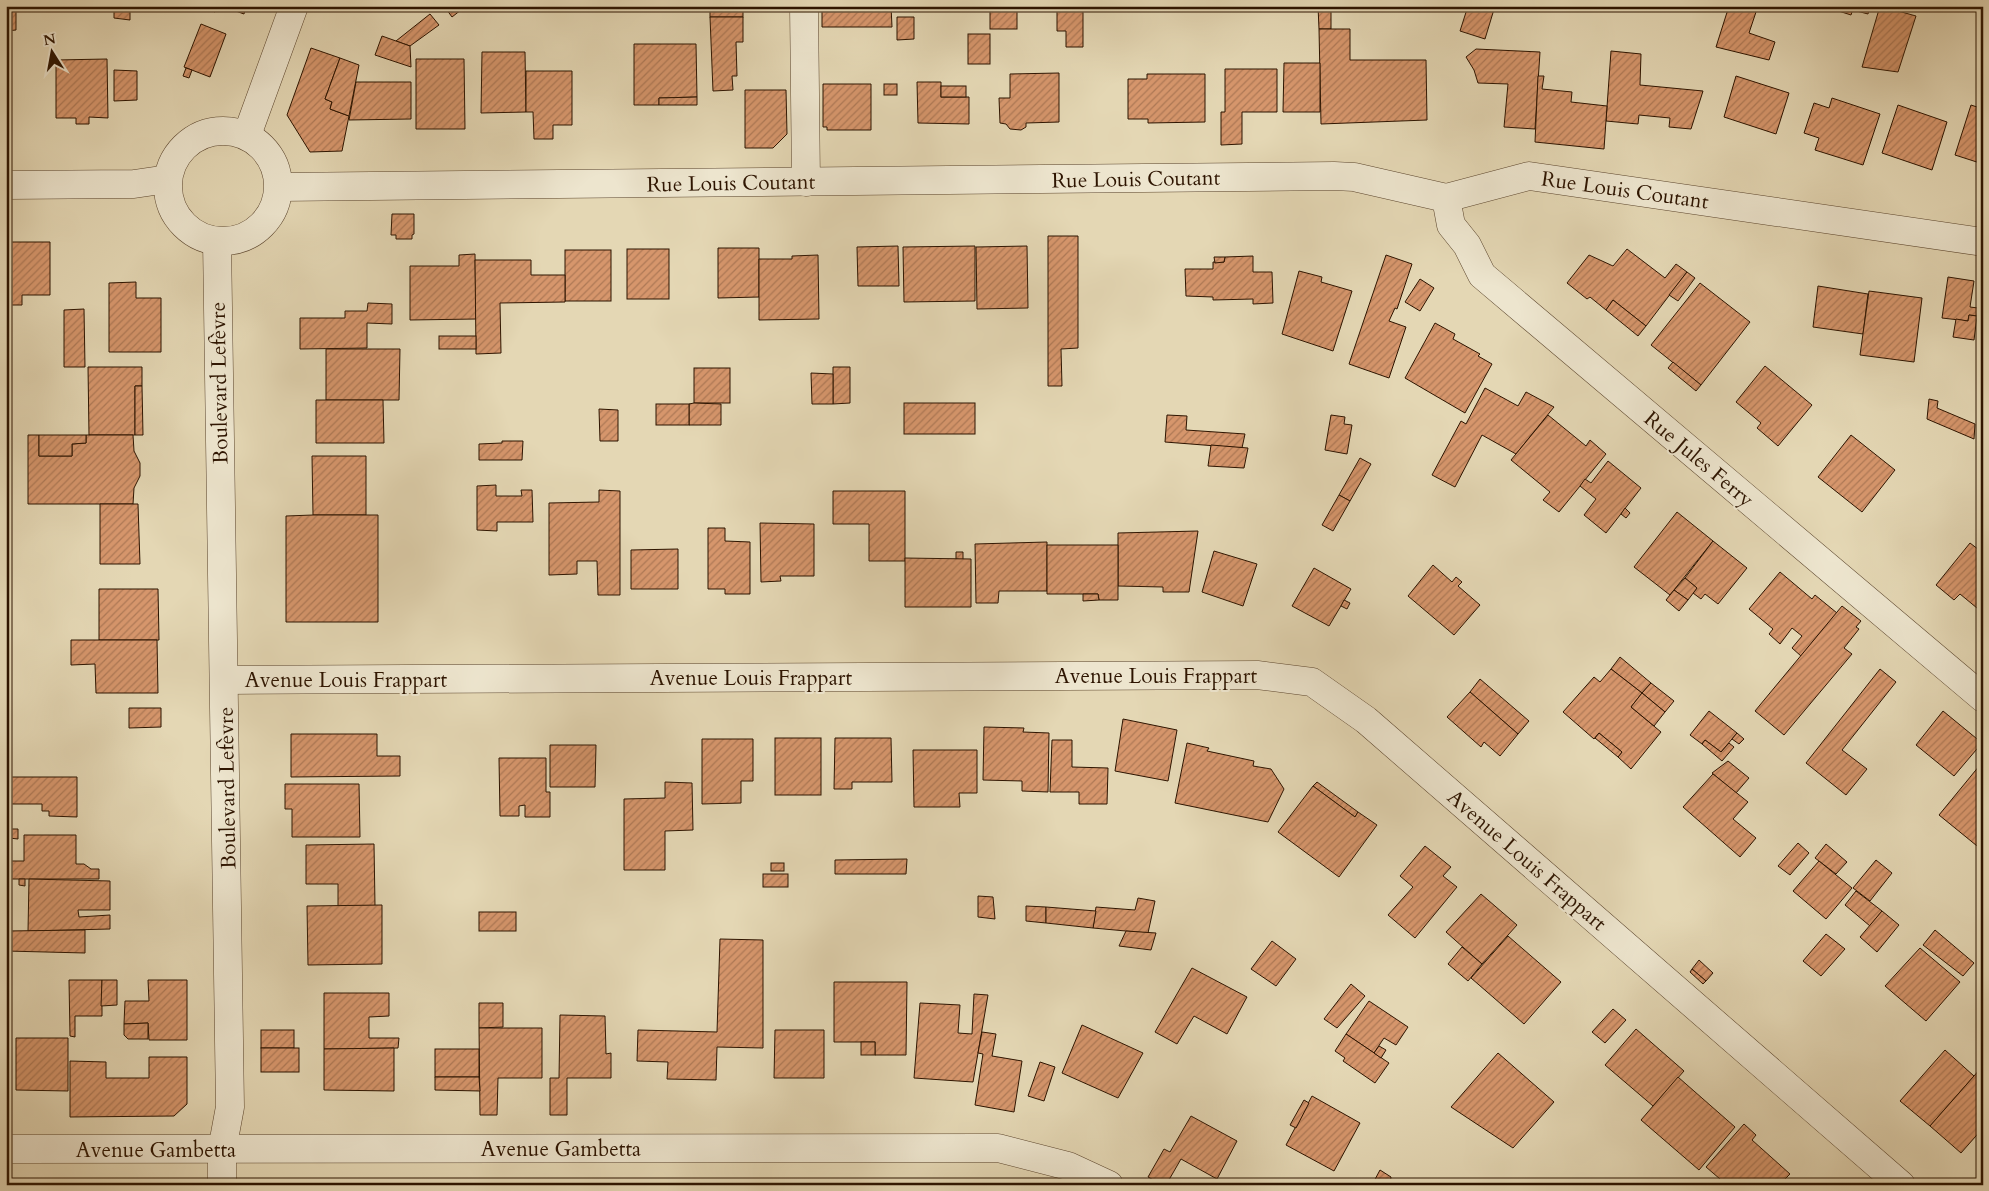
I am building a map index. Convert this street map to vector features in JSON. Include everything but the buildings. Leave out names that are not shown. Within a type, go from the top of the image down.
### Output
[{"type":"street","points":[[247,135],[294,6]]},
{"type":"street","points":[[804,6],[806,182]]},
{"type":"street","points":[[213,131],[230,131],[247,135],[260,144],[271,156],[277,171],[280,187],[276,205],[267,221],[253,234],[236,240],[217,241],[200,237],[186,227],[175,214],[169,197],[168,179],[173,163],[182,148],[196,137],[213,131]]},
{"type":"street","name":"Rue Louis Coutant","points":[[280,187],[1354,177],[1446,198],[1529,176],[1983,242]]},
{"type":"street","points":[[6,185],[134,184],[168,179]]},
{"type":"street","name":"Rue Jules Ferry","points":[[1446,198],[1451,225],[1467,245],[1482,276],[1983,698]]},
{"type":"street","name":"Boulevard Lefèvre","points":[[217,241],[226,680],[230,1107],[222,1150],[222,1185]]},
{"type":"street","name":"Avenue Louis Frappart","points":[[226,680],[1257,675],[1312,682],[1366,720],[1901,1185]]},
{"type":"street","name":"Avenue Gambetta","points":[[6,1149],[998,1148],[1068,1166],[1109,1185]]}]
